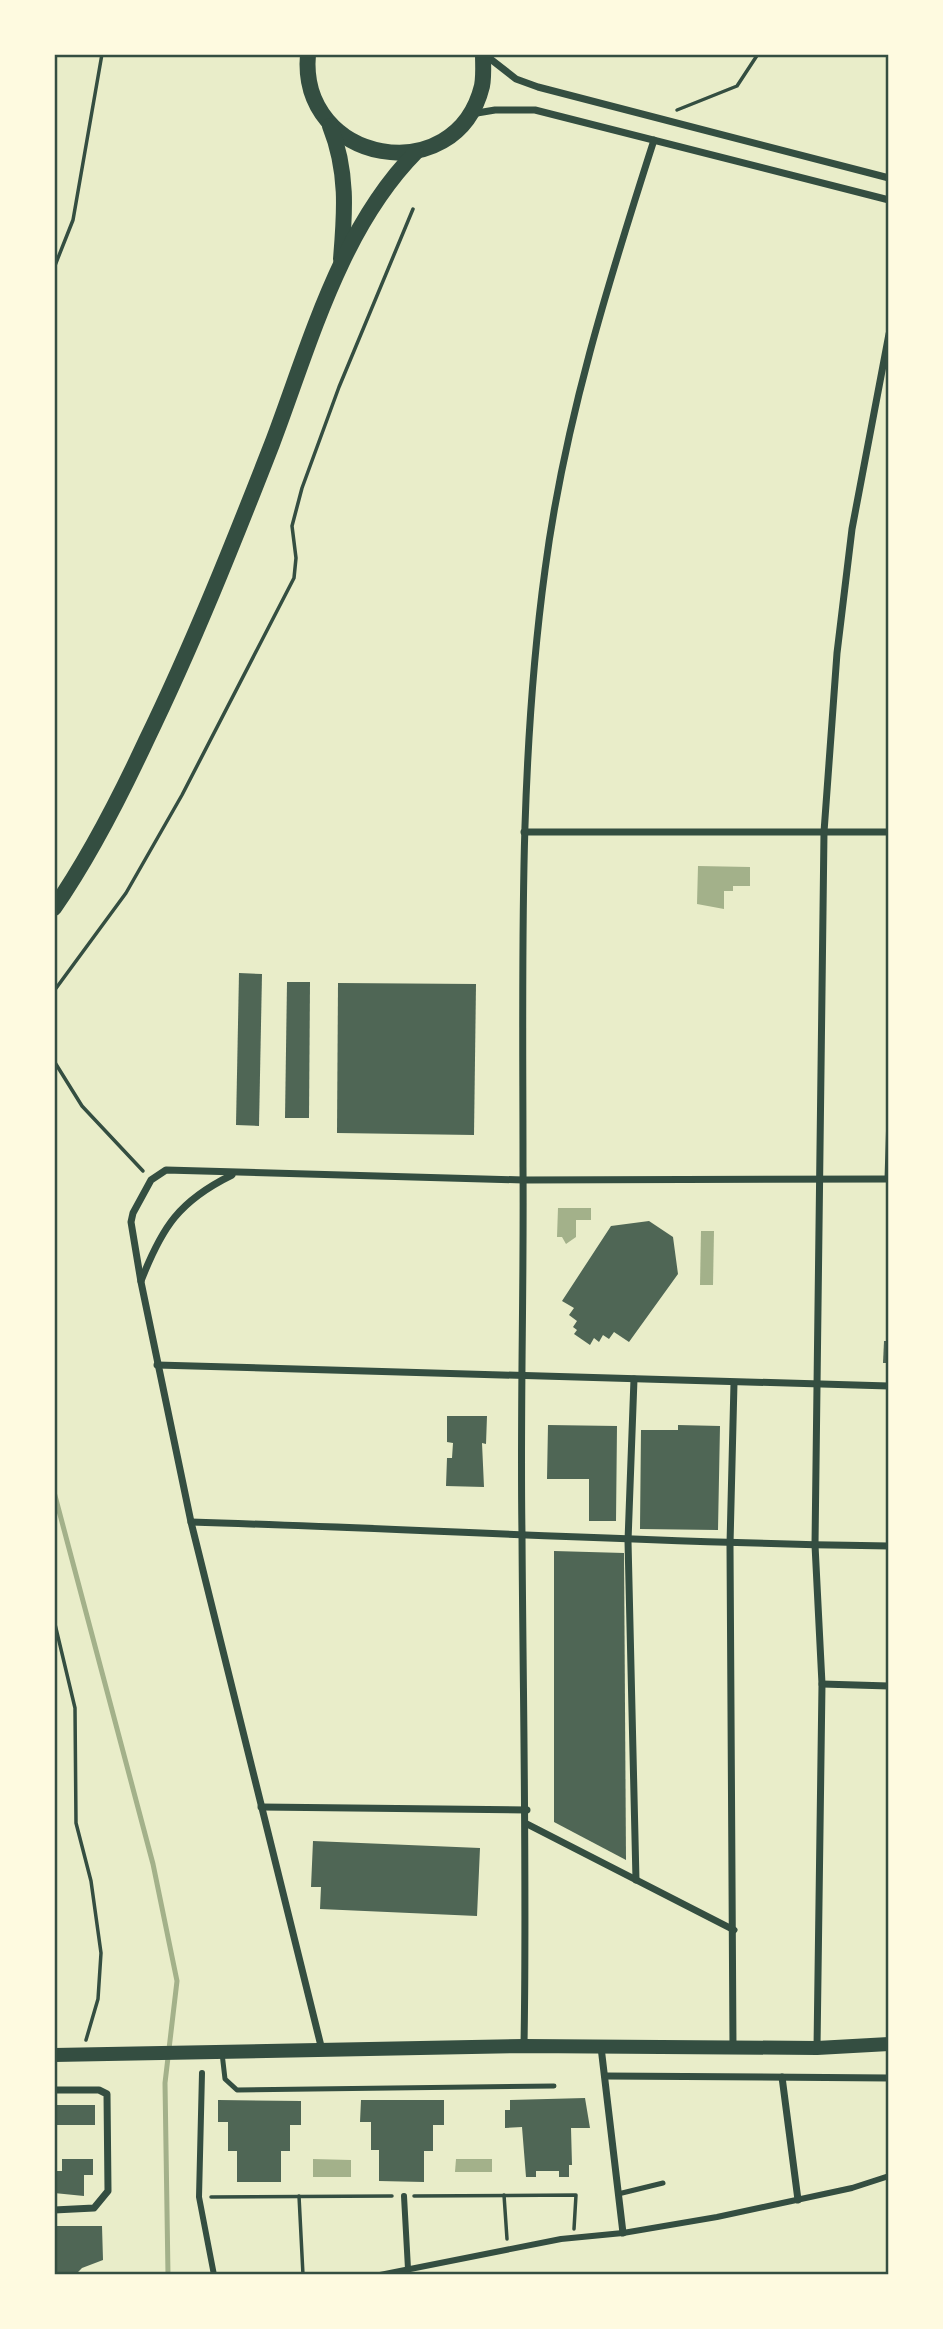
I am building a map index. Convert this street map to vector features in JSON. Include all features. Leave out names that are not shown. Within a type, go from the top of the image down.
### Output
[{"type":"main road","points":[[308,54],[310,88],[337,145],[346,193],[340,268]]},
{"type":"main road","points":[[328,122],[345,138],[365,149],[391,154],[416,152],[443,141],[470,114],[482,85],[484,54]]},
{"type":"main road","points":[[54,908],[76,876],[122,792],[215,588],[340,268],[370,209],[416,152]]},
{"type":"main road","points":[[54,2055],[524,2046],[817,2048],[889,2044]]},
{"type":"street","points":[[484,54],[516,79],[889,178]]},
{"type":"street","points":[[470,114],[495,110],[535,110],[889,200]]},
{"type":"street","points":[[524,2046],[527,1810],[522,1533],[524,832],[531,685],[545,566],[562,467],[610,281],[654,140]]},
{"type":"street","points":[[817,2048],[822,1684],[815,1545],[824,832],[837,653],[852,529],[889,334]]},
{"type":"street","points":[[524,832],[889,831]]},
{"type":"street","points":[[322,2051],[191,1522],[157,1365],[131,1222],[140,1197],[151,1180],[166,1170],[523,1180],[888,1179]]},
{"type":"street","points":[[141,1282],[158,1239],[171,1218],[209,1187],[235,1174]]},
{"type":"street","points":[[157,1365],[889,1386]]},
{"type":"street","points":[[634,1379],[628,1541],[636,1880]]},
{"type":"street","points":[[733,2047],[730,1544],[734,1383]]},
{"type":"street","points":[[191,1522],[522,1533],[628,1541],[889,1546]]},
{"type":"street","points":[[822,1684],[889,1686]]},
{"type":"street","points":[[261,1807],[527,1810]]},
{"type":"street","points":[[527,1824],[734,1930]]},
{"type":"street","points":[[601,2047],[623,2233]]},
{"type":"street","points":[[202,2073],[199,2197],[214,2275]]},
{"type":"street","points":[[605,2076],[889,2078]]},
{"type":"street","points":[[782,2077],[798,2200]]},
{"type":"street","points":[[54,2090],[99,2090],[107,2094],[108,2191],[94,2208],[54,2210]]},
{"type":"street","points":[[380,2275],[508,2249],[623,2233],[798,2200],[889,2176]]},
{"type":"street","points":[[404,2196],[408,2269]]},
{"type":"lane","points":[[888,1179],[889,1115]]},
{"type":"lane","points":[[222,2053],[225,2079],[237,2090],[554,2086]]},
{"type":"lane","points":[[618,2194],[663,2183]]},
{"type":"path","points":[[54,268],[73,220],[102,54]]},
{"type":"path","points":[[648,116],[684,108],[737,86],[758,54]]},
{"type":"path","points":[[54,991],[139,871],[182,795],[294,578],[296,558],[292,526],[302,488],[334,399],[413,209]]},
{"type":"path","points":[[54,1061],[82,1107],[151,1180]]},
{"type":"path","points":[[54,1620],[75,1708],[76,1823],[91,1881],[101,1953],[97,1999],[87,2054]]},
{"type":"path","points":[[504,2195],[508,2249]]},
{"type":"path","points":[[299,2196],[303,2275]]},
{"type":"shaded area","points":[[698,866],[750,867],[750,886],[733,886],[733,891],[724,891],[724,909],[697,904]]},
{"type":"shaded area","points":[[558,1208],[591,1208],[591,1220],[576,1220],[576,1237],[566,1244],[562,1237],[557,1237]]},
{"type":"shaded area","points":[[701,1231],[714,1231],[713,1285],[700,1285]]},
{"type":"shaded area","points":[[313,2159],[351,2160],[351,2177],[313,2177]]},
{"type":"shaded area","points":[[456,2159],[492,2159],[492,2172],[455,2172]]},
{"type":"building","points":[[239,973],[262,974],[259,1126],[236,1125]]},
{"type":"building","points":[[287,982],[310,982],[309,1118],[285,1118]]},
{"type":"building","points":[[338,983],[476,984],[474,1135],[337,1133]]},
{"type":"building","points":[[649,1221],[673,1237],[678,1274],[629,1342],[614,1332],[609,1339],[603,1335],[599,1342],[594,1338],[590,1345],[574,1334],[577,1330],[573,1327],[577,1321],[569,1315],[574,1308],[562,1301],[611,1226]]},
{"type":"building","points":[[884,1341],[889,1341],[889,1363],[883,1363]]},
{"type":"building","points":[[447,1416],[487,1416],[486,1444],[482,1443],[484,1487],[446,1486],[447,1458],[452,1458],[453,1443],[447,1442]]},
{"type":"building","points":[[548,1425],[617,1426],[616,1521],[589,1521],[589,1479],[547,1479]]},
{"type":"building","points":[[678,1425],[720,1426],[718,1530],[640,1529],[641,1430],[678,1430]]},
{"type":"building","points":[[554,1551],[624,1553],[626,1860],[554,1822]]},
{"type":"building","points":[[313,1841],[480,1848],[477,1916],[320,1909],[321,1887],[311,1887]]},
{"type":"building","points":[[585,2098],[590,2128],[571,2128],[572,2165],[569,2165],[569,2177],[559,2177],[559,2171],[536,2171],[536,2177],[526,2177],[522,2127],[505,2128],[505,2110],[510,2110],[510,2100]]},
{"type":"building","points":[[218,2100],[301,2101],[301,2125],[290,2125],[290,2151],[281,2151],[281,2182],[237,2182],[237,2151],[228,2151],[228,2122],[218,2122]]},
{"type":"building","points":[[361,2100],[444,2100],[444,2125],[433,2125],[433,2151],[424,2151],[424,2182],[379,2181],[379,2150],[371,2150],[371,2122],[360,2122]]},
{"type":"building","points":[[54,2105],[95,2105],[95,2125],[54,2125]]},
{"type":"building","points":[[62,2159],[93,2159],[93,2175],[84,2175],[84,2196],[54,2193],[54,2171],[62,2171]]},
{"type":"building","points":[[54,2226],[102,2226],[103,2260],[82,2268],[75,2275],[54,2275]]},
{"type":"waterway","points":[[54,1492],[153,1864],[177,1981],[165,2083],[168,2275]]}]
